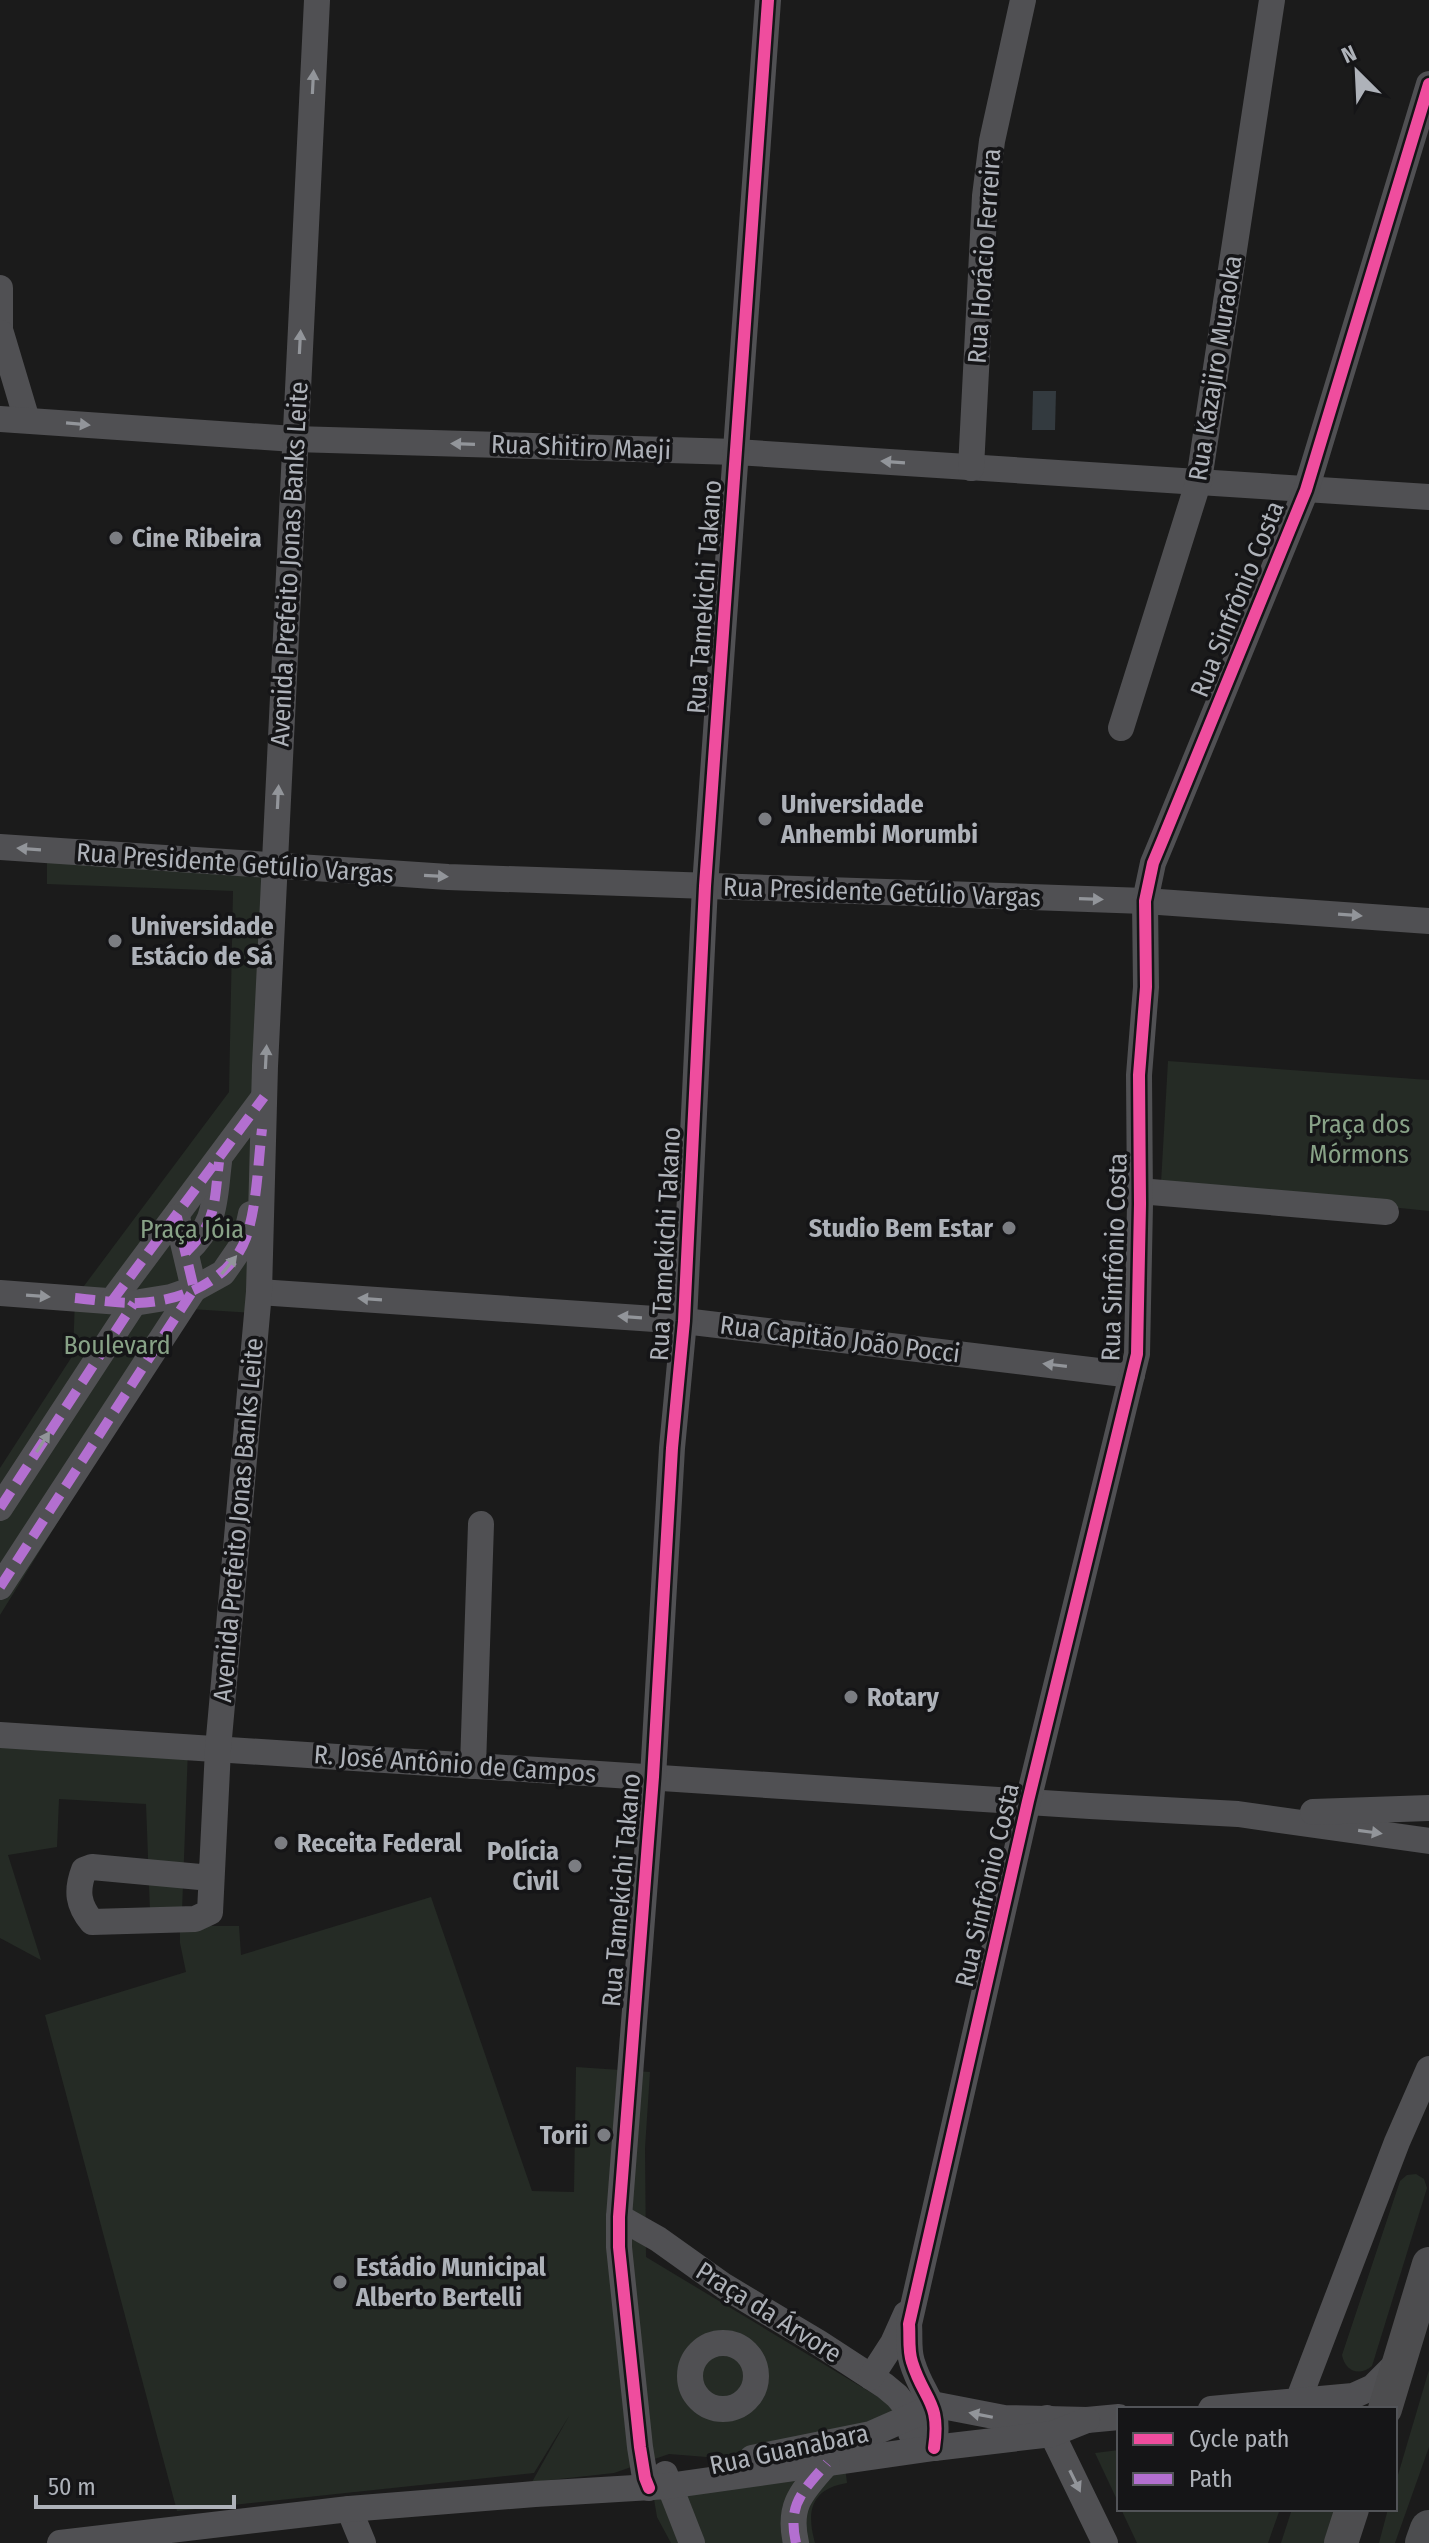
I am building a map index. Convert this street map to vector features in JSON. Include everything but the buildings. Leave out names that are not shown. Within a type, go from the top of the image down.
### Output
[{"type":"highway","points":[[1424,2543],[1429,2529]]},
{"type":"main road","points":[[1386,2407],[1429,2264]]},
{"type":"main road","points":[[1341,2543],[1351,2511]]},
{"type":"street","name":"Avenida Prefeito Jonas Banks Leite","points":[[211,1878],[92,1867],[84,1870],[77,1887],[82,1910],[92,1922],[195,1919],[210,1912],[218,1749],[259,1292],[262,1129],[317,0]]},
{"type":"street","name":"Rua Tamekichi Takano","points":[[692,2543],[657,2482],[619,2247],[619,2217],[653,1777],[672,1448],[684,1321],[705,886],[768,0]]},
{"type":"street","name":"Rua Horácio Ferreira","points":[[971,468],[985,196],[992,141],[1023,0]]},
{"type":"street","name":"Rua Kazajiro Muraoka","points":[[1121,728],[1199,480],[1272,0]]},
{"type":"street","name":"Rua Sinfrônio Costa","points":[[924,2450],[937,2431],[933,2406],[910,2357],[909,2324],[1028,1801],[1137,1354],[1139,1075],[1146,987],[1145,901],[1158,851],[1306,490],[1429,84]]},
{"type":"street","points":[[0,288],[0,334],[27,420]]},
{"type":"street","name":"Rua Shitiro Maeji","points":[[0,419],[294,439],[736,452],[1429,497]]},
{"type":"street","name":"Rua Presidente Getúlio Vargas","points":[[0,847],[448,877],[1145,901],[1429,921]]},
{"type":"street","points":[[0,1508],[177,1217],[264,1097]]},
{"type":"street","name":"Avenida Prefeito Jonas Banks Leite","points":[[123,1302],[160,1299],[194,1289],[223,1273],[245,1241],[249,1227],[262,1129]]},
{"type":"street","points":[[186,1252],[201,1237],[209,1223],[219,1158]]},
{"type":"street","points":[[1139,1191],[1386,1212]]},
{"type":"street","points":[[0,1587],[194,1289],[177,1217]]},
{"type":"street","name":"Rua Capitão João Pocci","points":[[259,1292],[684,1321],[1132,1375]]},
{"type":"street","points":[[0,1293],[123,1302]]},
{"type":"street","points":[[473,1766],[481,1524]]},
{"type":"street","name":"R. José Antônio de Campos","points":[[0,1735],[1238,1814]]},
{"type":"street","points":[[1238,1814],[1429,1808]]},
{"type":"street","points":[[1238,1814],[1429,1841]]},
{"type":"street","points":[[1298,2401],[1397,2142],[1427,2080]]},
{"type":"street","name":"Praça da Árvore","points":[[619,2217],[871,2377],[897,2396],[907,2408],[909,2417]]},
{"type":"street","name":"Rua Sinfrônio Costa","points":[[871,2377],[893,2343],[917,2289]]},
{"type":"street","points":[[1233,2407],[1361,2393],[1373,2387],[1402,2358]]},
{"type":"street","name":"Rua Guanabara","points":[[657,2482],[871,2434],[933,2406],[1050,2426]]},
{"type":"street","points":[[909,2417],[924,2450]]},
{"type":"street","name":"Rua Guanabara","points":[[60,2543],[115,2540],[349,2509],[535,2494],[827,2463],[1117,2417]]},
{"type":"street","points":[[1050,2426],[1105,2543]]},
{"type":"street","points":[[796,2543],[792,2520],[794,2508],[802,2490],[827,2463]]},
{"type":"street","points":[[349,2509],[363,2543]]},
{"type":"green space","points":[[47,851],[274,866],[254,1313],[190,1309],[0,1615],[0,1468],[73,1355],[75,1298],[229,1092],[233,891],[47,884]]},
{"type":"green space","name":"Praça dos Mórmons","points":[[1168,1061],[1429,1080],[1429,1211],[1161,1183]]},
{"type":"green space","points":[[0,1736],[188,1749],[182,1912],[150,1911],[146,1804],[59,1799],[57,1847],[8,1855],[41,1960],[0,1938]]},
{"type":"green space","name":"Estádio Municipal Alberto Bertelli","points":[[431,1897],[532,2191],[574,2192],[576,2067],[650,2072],[645,2148],[646,2257],[875,2395],[896,2412],[799,2445],[719,2458],[669,2454],[614,2473],[532,2482],[569,2416],[534,2473],[177,2511],[45,2015],[186,1972],[180,1926],[239,1926],[241,1955]]},
{"type":"green space","points":[[1416,2174],[1424,2179],[1427,2188],[1372,2366],[1353,2371],[1342,2355],[1400,2181],[1407,2175]]},
{"type":"green space","points":[[1429,2370],[1429,2447],[1395,2543],[1379,2543],[1387,2511],[1397,2511],[1397,2478]]},
{"type":"green space","points":[[1117,2450],[1117,2500],[1095,2453]]},
{"type":"green space","points":[[845,2467],[847,2483],[826,2490],[814,2503],[811,2521],[815,2543],[671,2543],[657,2517],[654,2499]]},
{"type":"green space","points":[[1122,2511],[1279,2511],[1268,2543],[1137,2543]]},
{"type":"green space","points":[[1291,2511],[1335,2511],[1326,2543],[1281,2543]]},
{"type":"shaded area","points":[[1033,391],[1056,391],[1055,430],[1032,430]]},
{"type":"marked path","points":[[112,1301],[264,1097]]},
{"type":"marked path","points":[[75,1298],[153,1302],[186,1293],[216,1277],[238,1253],[250,1226],[262,1129]]},
{"type":"marked path","points":[[186,1252],[209,1221],[215,1200],[219,1162]]},
{"type":"marked path","points":[[0,1587],[194,1289],[177,1217]]},
{"type":"marked path","points":[[0,1508],[134,1303]]},
{"type":"marked path","points":[[796,2543],[794,2518],[799,2499],[827,2463]]},
{"type":"cycle path","points":[[649,2488],[640,2447],[619,2247],[619,2217],[653,1777],[672,1448],[684,1321],[705,886],[768,0]]},
{"type":"cycle path","points":[[934,2448],[936,2432],[933,2410],[912,2362],[909,2324],[1028,1801],[1137,1354],[1139,1075],[1146,987],[1145,901],[1153,863],[1306,490],[1429,84]]},
{"type":"place","name":"Cine Ribeira","points":[[116,538]]},
{"type":"place","name":"Universidade Anhembi Morumbi","points":[[765,819]]},
{"type":"place","name":"Universidade Estácio de Sá","points":[[115,941]]},
{"type":"place","name":"Studio Bem Estar","points":[[1009,1228]]},
{"type":"place","name":"Rotary","points":[[851,1697]]},
{"type":"place","name":"Receita Federal","points":[[281,1843]]},
{"type":"place","name":"Polícia Civil","points":[[575,1866]]},
{"type":"place","name":"Torii","points":[[604,2135]]},
{"type":"place","name":"Estádio Municipal Alberto Bertelli","points":[[340,2282]]},
{"type":"park label","name":"Praça Jóia","points":[[192,1229]]},
{"type":"park label","name":"Boulevard","points":[[117,1345]]}]
